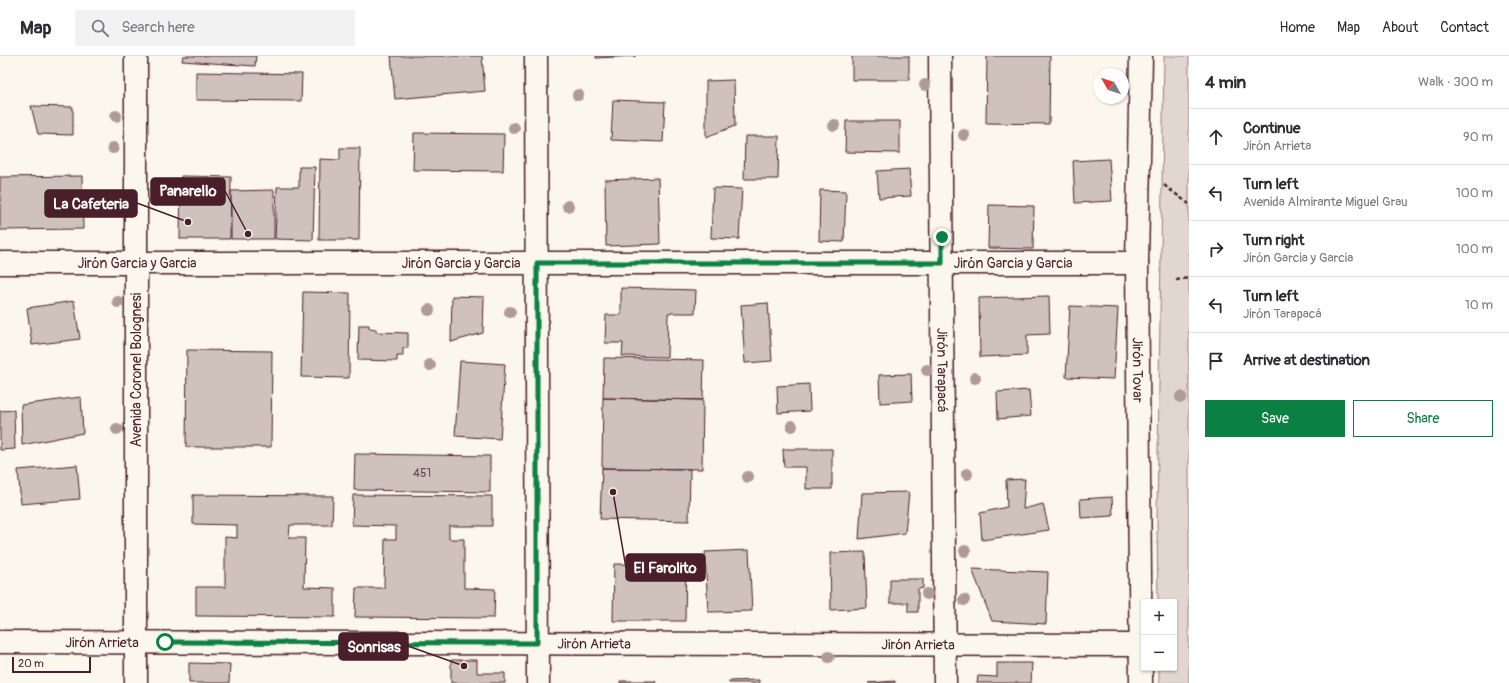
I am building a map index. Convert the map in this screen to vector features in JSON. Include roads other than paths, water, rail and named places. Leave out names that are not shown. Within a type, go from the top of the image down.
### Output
[{"type":"street","name":"Avenida Coronel Bolognesi","points":[[136,56],[136,683]]},
{"type":"street","points":[[536,56],[538,683]]},
{"type":"street","name":"Jirón Tarapacá","points":[[940,56],[945,683]]},
{"type":"street","name":"Jirón Tovar","points":[[1141,56],[1138,263],[1141,645]]},
{"type":"street","name":"Jirón Garcia y Garcia","points":[[0,262],[1138,263]]},
{"type":"street","name":"Jirón Arrieta","points":[[0,642],[1141,645]]},
{"type":"street","name":"Jirón Tovar","points":[[1141,671],[1141,683]]},
{"type":"place","name":"La Cafeteria","points":[[188,222]]},
{"type":"place","name":"Panarello","points":[[248,234]]},
{"type":"place","name":"El Farolito","points":[[613,492]]},
{"type":"place","name":"Sonrisas","points":[[464,666]]}]
